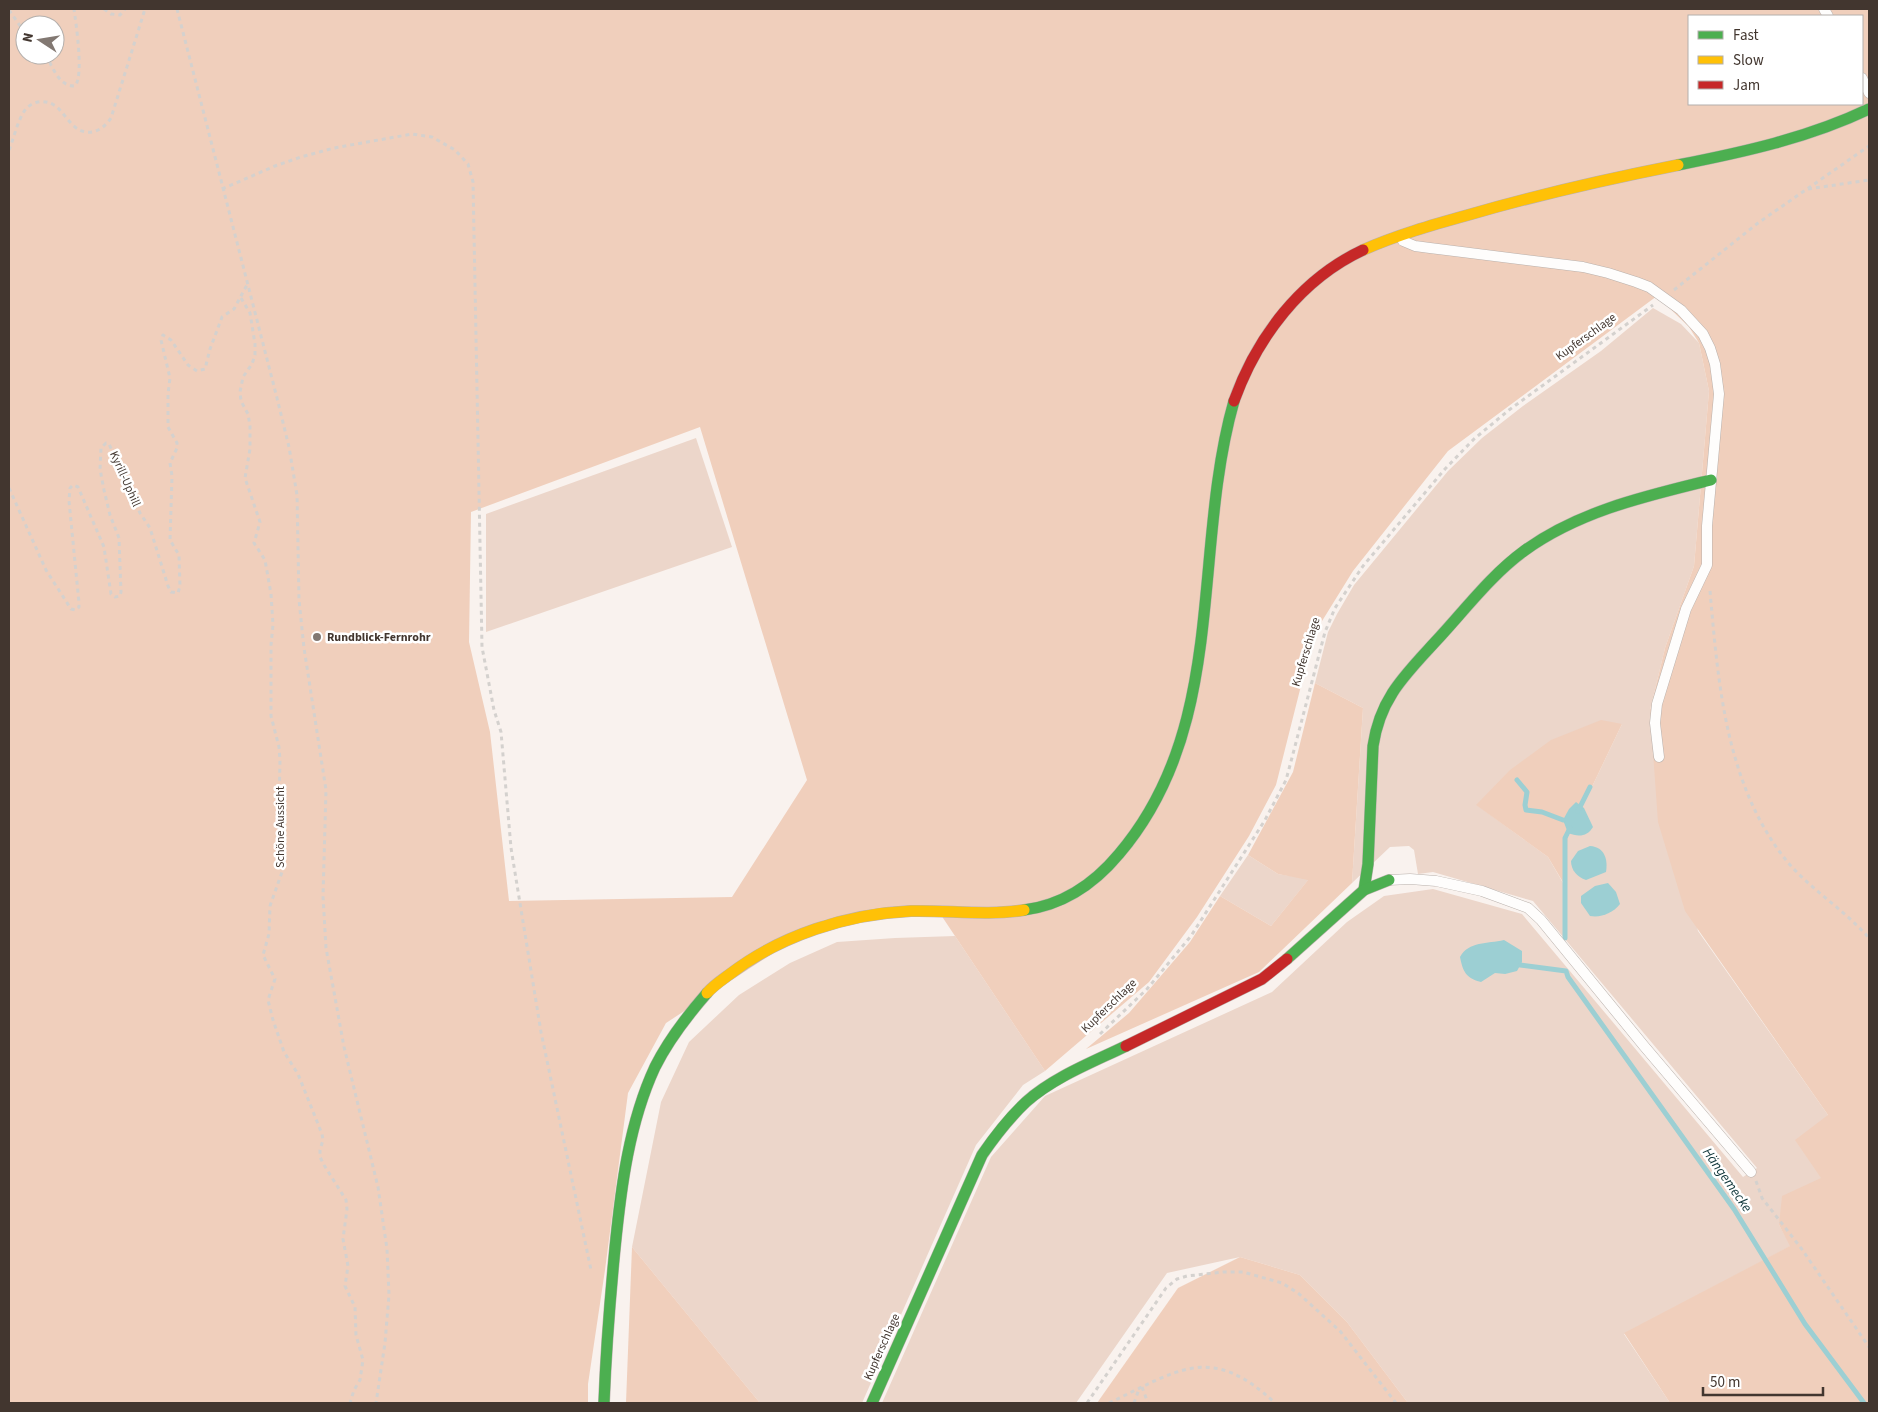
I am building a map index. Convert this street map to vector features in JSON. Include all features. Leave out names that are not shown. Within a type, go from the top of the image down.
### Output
[{"type":"main road","points":[[604,1403],[618,1208],[625,1168],[637,1118],[658,1059],[683,1019],[697,1002],[721,979],[750,958],[786,940],[829,925],[875,915],[922,911],[1013,913],[1040,909],[1063,901],[1073,896],[1102,873],[1136,832],[1155,801],[1172,767],[1182,738],[1197,667],[1218,482],[1232,408],[1248,367],[1270,330],[1297,297],[1334,267],[1368,248],[1395,237],[1476,212],[1568,187],[1707,160],[1784,141],[1835,125],[1869,110]]},
{"type":"main road","points":[[1364,890],[1368,864],[1375,727],[1381,709],[1400,682],[1488,585],[1524,551],[1565,526],[1590,516],[1653,495],[1711,480]]},
{"type":"main road","name":"Kupferschlage","points":[[872,1403],[982,1155],[1001,1128],[1027,1101],[1059,1079],[1262,978],[1277,968],[1364,890],[1389,880]]},
{"type":"lane","points":[[1863,80],[1869,93]]},
{"type":"lane","points":[[1395,237],[1423,247],[1589,268],[1636,282],[1649,287],[1681,310],[1703,334],[1715,364],[1718,394],[1707,526],[1707,565],[1686,609],[1657,704],[1655,723],[1659,757]]},
{"type":"lane","points":[[1389,880],[1436,881],[1482,891],[1528,908],[1541,920],[1750,1172]]},
{"type":"path","points":[[52,65],[62,81],[67,85],[75,86],[78,83],[78,46],[74,9]]},
{"type":"path","points":[[104,9],[111,14],[120,15],[124,9]]},
{"type":"path","points":[[9,150],[26,109],[37,102],[54,104],[75,127],[83,131],[97,131],[106,125],[111,118],[145,9]]},
{"type":"path","points":[[177,9],[287,439],[297,495],[299,600],[304,648],[326,790],[324,928],[337,1016],[373,1162],[386,1233],[389,1295],[386,1343],[376,1403]]},
{"type":"path","points":[[222,189],[275,166],[309,155],[334,148],[412,134],[436,139],[455,150],[468,164],[473,182],[482,647],[494,710],[501,732],[511,848],[541,1032],[592,1272]]},
{"type":"path","name":"Kupferschlage","points":[[1098,1036],[1147,989],[1182,949],[1265,820],[1290,769],[1316,662],[1330,620],[1345,591],[1359,572],[1445,469],[1480,434],[1510,410],[1664,298],[1758,223],[1869,146]]},
{"type":"path","points":[[1805,190],[1869,180]]},
{"type":"path","points":[[241,298],[248,283]]},
{"type":"path","name":"Kyrill-Uphill","points":[[9,488],[46,570],[71,609],[76,610],[79,607],[79,603],[69,501],[70,488],[73,485],[78,486],[104,547],[111,594],[118,598],[122,592],[119,544],[110,515],[100,463],[101,448],[106,442],[109,444],[140,513],[150,528],[168,586],[171,592],[174,594],[178,593],[180,586],[179,555],[170,540],[172,476],[170,462],[177,448],[177,443],[168,427],[170,378],[160,340],[163,335],[168,337],[172,340],[188,365],[197,371],[205,370],[210,349],[222,317],[234,310],[241,298]]},
{"type":"path","name":"Schöne Aussicht","points":[[241,298],[250,313],[255,344],[255,355],[252,364],[243,377],[240,392],[241,402],[250,418],[250,449],[245,478],[260,522],[254,543],[265,560],[271,594],[273,625],[271,645],[271,716],[279,747],[280,760],[278,848],[282,872],[270,906],[269,934],[263,955],[275,979],[268,1000],[280,1040],[298,1074],[322,1134],[323,1140],[320,1150],[324,1165],[346,1200],[347,1208],[343,1239],[348,1266],[346,1286],[355,1307],[356,1335],[363,1366],[360,1380],[354,1390],[350,1403]]},
{"type":"path","points":[[1707,565],[1728,734],[1734,758],[1747,793],[1765,829],[1782,856],[1869,938]]},
{"type":"path","points":[[1750,1172],[1758,1185],[1762,1198],[1801,1248],[1869,1347]]},
{"type":"path","points":[[1087,1403],[1166,1288],[1177,1279],[1187,1276],[1243,1272],[1282,1283],[1298,1293],[1340,1332],[1396,1403]]},
{"type":"path","points":[[1109,1403],[1167,1374],[1199,1367],[1214,1368],[1245,1378],[1275,1403]]},
{"type":"path","points":[[1134,1403],[1141,1388]]},
{"type":"path","points":[[1141,1388],[1148,1403]]},
{"type":"shaded area","points":[[9,9],[1869,9],[1869,1403],[1670,1403],[1624,1333],[1790,1246],[1779,1225],[1782,1196],[1821,1178],[1795,1140],[1828,1115],[1685,911],[1658,822],[1650,710],[1665,648],[1694,566],[1709,391],[1699,343],[1689,327],[1657,296],[1448,451],[1353,571],[1314,634],[1276,785],[1249,836],[1197,917],[1149,982],[1045,1071],[935,906],[824,920],[666,1023],[628,1093],[588,1384],[588,1403],[9,1403]],"holes":[[[700,427],[807,780],[732,897],[509,901],[490,732],[469,642],[471,512]]]},
{"type":"shaded area","points":[[1653,308],[1681,324],[1699,343],[1709,391],[1694,566],[1665,648],[1650,710],[1698,931],[1828,1115],[1822,1178],[1779,1225],[1791,1246],[1624,1334],[1670,1403],[1408,1403],[1347,1322],[1300,1275],[1240,1257],[1167,1273],[1076,1403],[882,1403],[991,1157],[1045,1096],[1272,992],[1347,922],[1384,896],[1433,889],[1522,914],[1743,1177],[1757,1168],[1533,901],[1433,872],[1418,874],[1414,850],[1409,846],[1390,847],[1352,883],[1363,708],[1315,683],[1328,632],[1354,585],[1448,471],[1482,438],[1523,406],[1601,351]],"holes":[[[1622,724],[1568,837],[1566,888],[1548,857],[1477,805]]]},
{"type":"shaded area","points":[[696,438],[732,547],[486,632],[486,514]]},
{"type":"shaded area","points":[[1315,683],[1363,708],[1352,883],[1259,972],[1086,1049],[1129,1013],[1190,942],[1220,896],[1271,926],[1308,880],[1278,874],[1248,855],[1293,772]]},
{"type":"shaded area","points":[[1601,720],[1622,724],[1568,837],[1567,889],[1548,857],[1476,805],[1510,770],[1551,740]]},
{"type":"shaded area","points":[[1248,855],[1278,874],[1309,879],[1271,926],[1220,896]]},
{"type":"shaded area","points":[[955,936],[1045,1071],[1023,1085],[976,1145],[862,1403],[760,1403],[632,1247],[661,1102],[689,1042],[739,995],[790,963],[837,942]]},
{"type":"shaded area","points":[[632,1247],[760,1403],[626,1403]]},
{"type":"shaded area","points":[[1240,1257],[1300,1275],[1347,1322],[1408,1403],[1097,1403],[1178,1288]]},
{"type":"water","points":[[1576,802],[1584,808],[1593,827],[1588,833],[1582,835],[1568,833],[1563,820],[1569,809]]},
{"type":"water","points":[[1590,846],[1599,849],[1604,855],[1606,859],[1606,872],[1586,880],[1575,873],[1571,861],[1578,851]]},
{"type":"water","points":[[1608,883],[1616,892],[1620,904],[1606,914],[1590,916],[1581,903],[1581,896],[1595,886]]},
{"type":"water","points":[[1504,940],[1522,951],[1522,962],[1517,971],[1505,974],[1495,973],[1481,982],[1472,979],[1466,974],[1460,957],[1468,948],[1479,944]]},
{"type":"waterway","points":[[1517,780],[1527,792],[1526,810],[1542,812],[1563,820]]},
{"type":"waterway","name":"Hängemecke","points":[[1578,811],[1590,787]]},
{"type":"waterway","name":"Hängemecke","points":[[1565,938],[1565,838],[1570,828]]},
{"type":"waterway","name":"Hängemecke","points":[[1520,965],[1566,971],[1568,977],[1734,1209],[1805,1324],[1864,1403]]},
{"type":"traffic: fast","points":[[1678,165],[1727,155],[1799,136],[1869,109]]},
{"type":"traffic: fast","points":[[1024,910],[1065,898],[1089,884],[1109,865],[1119,854],[1154,804],[1177,750],[1192,694],[1202,636],[1213,517],[1221,459],[1234,401]]},
{"type":"traffic: fast","points":[[1364,890],[1368,864],[1373,746],[1376,729],[1381,714],[1395,688],[1404,677],[1500,571],[1545,537],[1590,515],[1662,492],[1711,480]]},
{"type":"traffic: fast","points":[[1287,959],[1364,890],[1389,880]]},
{"type":"traffic: fast","points":[[604,1403],[608,1325],[617,1225],[632,1133],[646,1088],[660,1057],[692,1010],[707,993]]},
{"type":"traffic: fast","points":[[872,1403],[982,1155],[1014,1114],[1037,1093],[1074,1071],[1126,1046]]},
{"type":"traffic: slow","points":[[1363,250],[1415,231],[1494,208],[1572,188],[1678,165]]},
{"type":"traffic: slow","points":[[707,993],[730,974],[771,948],[816,929],[839,922],[887,913],[911,911],[982,913],[1024,910]]},
{"type":"traffic: jam","points":[[1234,401],[1255,354],[1284,312],[1320,277],[1341,262],[1363,250]]},
{"type":"traffic: jam","points":[[1126,1046],[1262,979],[1287,959]]},
{"type":"place","name":"Rundblick-Fernrohr","points":[[317,637]]}]
